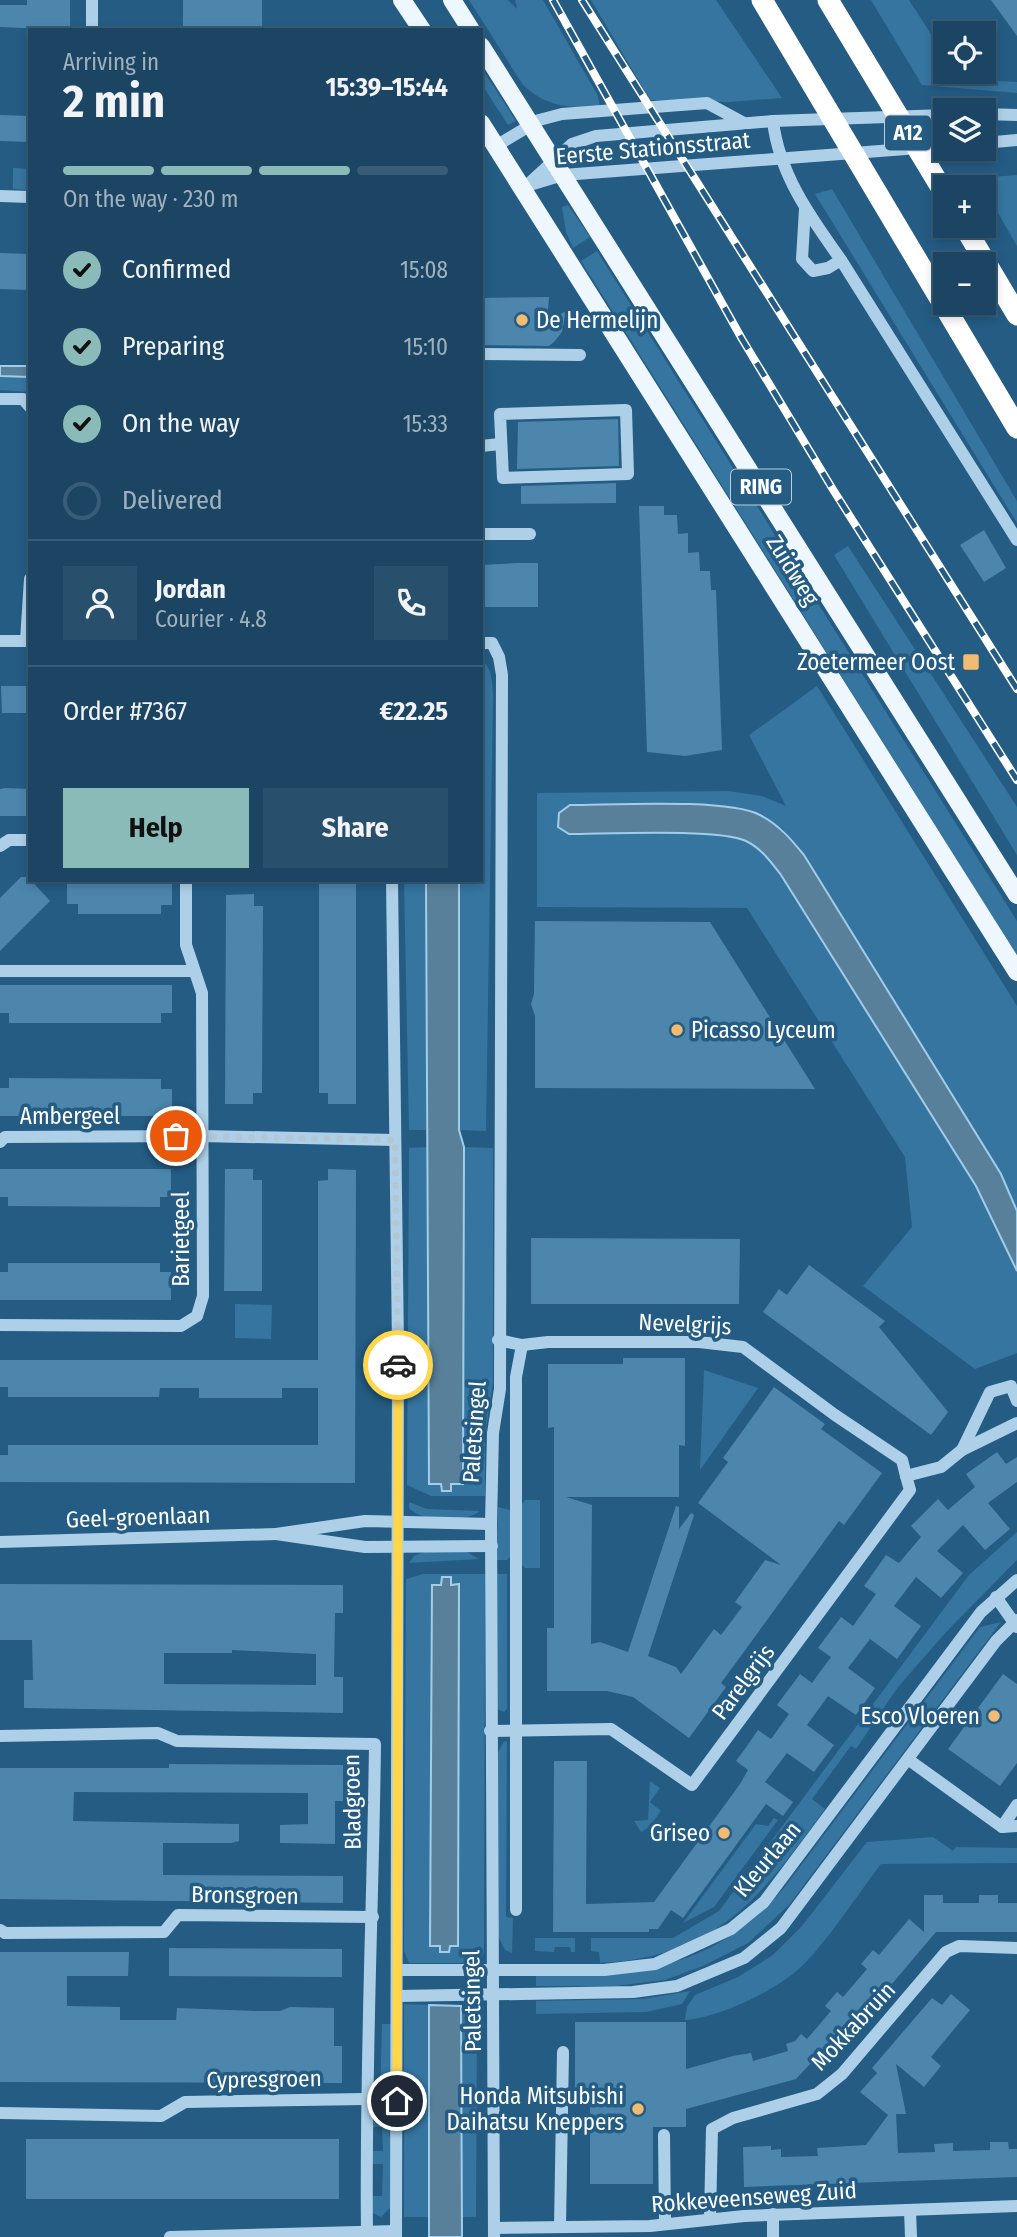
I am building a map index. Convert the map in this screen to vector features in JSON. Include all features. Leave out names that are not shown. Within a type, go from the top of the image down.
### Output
[{"type":"highway","name":"A12","points":[[762,0],[1017,428]]},
{"type":"highway","name":"A12","points":[[828,0],[934,175]]},
{"type":"highway","points":[[971,238],[1017,316]]},
{"type":"main road","points":[[402,0],[421,28]]},
{"type":"main road","points":[[452,0],[470,28]]},
{"type":"main road","name":"Zuidweg","points":[[483,49],[1017,895]]},
{"type":"main road","name":"Zuidweg","points":[[483,126],[1017,972]]},
{"type":"street","points":[[92,0],[92,28]]},
{"type":"street","name":"Eerste Stationsstraat","points":[[496,146],[531,124],[555,115],[707,103],[744,124]]},
{"type":"street","points":[[996,114],[1017,115]]},
{"type":"street","name":"Eerste Stationsstraat","points":[[523,189],[559,167],[572,144],[591,137],[773,121],[933,115]]},
{"type":"street","points":[[773,121],[782,158],[804,209],[841,260],[1017,540]]},
{"type":"street","points":[[996,142],[1017,140]]},
{"type":"street","name":"Eerste Stationsstraat","points":[[559,167],[782,158],[933,147]]},
{"type":"street","points":[[0,196],[28,197]]},
{"type":"street","points":[[804,209],[802,259],[813,271],[828,268],[841,260]]},
{"type":"street","points":[[483,354],[580,355]]},
{"type":"street","points":[[0,399],[23,400],[28,405]]},
{"type":"street","points":[[626,410],[628,474],[503,478],[500,444],[500,414],[626,410]]},
{"type":"street","points":[[483,446],[500,444]]},
{"type":"street","points":[[483,534],[530,534]]},
{"type":"street","points":[[0,640],[28,641]]},
{"type":"street","name":"Paletsingel","points":[[483,643],[492,643],[499,657],[502,675],[499,1389],[493,1433],[491,1524],[494,2233]]},
{"type":"street","points":[[0,846],[9,840],[28,839]]},
{"type":"street","name":"Barietgeel","points":[[0,1325],[181,1326],[197,1316],[203,1296],[202,993],[186,945],[186,882]]},
{"type":"street","points":[[170,2237],[368,2232],[396,2234],[397,1522],[392,882]]},
{"type":"street","points":[[0,971],[194,971]]},
{"type":"street","name":"Ambergeel","points":[[0,1142],[5,1137],[201,1136],[395,1140]]},
{"type":"street","name":"Nevelgrijs","points":[[498,1340],[522,1345],[548,1342],[699,1342],[743,1347],[835,1415],[902,1460],[906,1476]]},
{"type":"street","name":"Paletsingel","points":[[516,1910],[516,1377],[522,1345]]},
{"type":"street","points":[[962,1450],[990,1392],[1011,1386],[1017,1401]]},
{"type":"street","points":[[906,1476],[942,1467],[962,1450],[1017,1423]]},
{"type":"street","name":"Parelgrijs","points":[[491,1731],[611,1728],[692,1785],[911,1490],[906,1476]]},
{"type":"street","name":"Geel-groenlaan","points":[[0,1542],[276,1534],[365,1521],[491,1524]]},
{"type":"street","name":"Geel-groenlaan","points":[[276,1534],[365,1547],[492,1546]]},
{"type":"street","name":"Kleurlaan","points":[[398,1970],[604,1970],[655,1964],[731,1928],[764,1902],[981,1612],[1017,1580]]},
{"type":"street","points":[[398,1996],[633,1992],[677,1986],[744,1958],[781,1928],[996,1642],[1016,1623],[996,1597]]},
{"type":"street","name":"Bladgroen","points":[[0,1736],[158,1733],[177,1741],[375,1744],[373,1917],[365,2099],[368,2232]]},
{"type":"street","points":[[909,1760],[1002,1827],[1017,1826]]},
{"type":"street","points":[[1002,1827],[1017,1805]]},
{"type":"street","name":"Bronsgroen","points":[[0,1930],[5,1933],[164,1932],[178,1915],[373,1917]]},
{"type":"street","name":"Mokkabruin","points":[[710,2217],[712,2129],[733,2118],[817,2094],[842,2074],[946,1952],[959,1945],[1017,1948]]},
{"type":"street","points":[[560,2226],[563,2052]]},
{"type":"street","name":"Cypresgroen","points":[[0,2113],[161,2116],[185,2102],[365,2099]]},
{"type":"street","points":[[664,2135],[666,2222]]},
{"type":"street","name":"Rokkeveenseweg Zuid","points":[[494,2233],[560,2226],[650,2231],[666,2222],[710,2217],[1017,2206]]},
{"type":"street","points":[[910,2210],[911,2237]]},
{"type":"street","points":[[773,2214],[773,2237]]},
{"type":"shaded area","points":[[469,0],[508,0],[517,9],[515,0],[543,0],[598,96],[600,107],[558,105],[541,98],[523,85]]},
{"type":"shaded area","points":[[591,0],[716,0],[782,98],[729,102],[650,100]]},
{"type":"shaded area","points":[[871,0],[909,0],[933,37],[933,84],[1017,82],[1017,93],[922,85]]},
{"type":"shaded area","points":[[483,70],[516,121],[508,125],[483,86]]},
{"type":"shaded area","points":[[13,168],[28,169],[28,190],[13,189]]},
{"type":"shaded area","points":[[1017,175],[1017,246],[996,209],[996,177]]},
{"type":"shaded area","points":[[832,189],[1017,501],[1017,523],[815,194]]},
{"type":"shaded area","points":[[568,205],[590,237],[573,248],[566,232],[562,207]]},
{"type":"shaded area","points":[[597,251],[1017,921],[1017,956],[581,261]]},
{"type":"shaded area","points":[[0,366],[28,366],[28,377],[0,376]]},
{"type":"shaded area","points":[[0,376],[28,377],[28,392],[0,390]]},
{"type":"shaded area","points":[[848,546],[1017,807],[1017,855],[834,555]]},
{"type":"shaded area","points":[[483,661],[492,680],[493,694],[486,1131],[459,1130],[459,882],[483,882]]},
{"type":"shaded area","points":[[817,686],[1017,1006],[1017,1211],[1001,1174],[804,855],[782,828],[727,806],[570,805],[559,813],[569,834],[688,833],[732,837],[757,848],[781,875],[976,1186],[1017,1271],[1017,1353],[975,1369],[863,1286],[912,1227],[905,1157],[747,908],[537,907],[537,793],[728,791],[762,796],[786,806],[749,735]]},
{"type":"shaded area","points":[[570,805],[722,806],[760,815],[789,838],[804,855],[1001,1174],[1017,1211],[1017,1271],[976,1186],[781,875],[765,856],[746,841],[712,834],[569,834],[558,827],[559,813]]},
{"type":"shaded area","points":[[404,882],[426,882],[426,1130],[409,1130]]},
{"type":"shaded area","points":[[426,882],[459,882],[459,1130],[464,1147],[463,1484],[451,1484],[451,1491],[442,1491],[441,1484],[429,1484]]},
{"type":"shaded area","points":[[427,1147],[429,1484],[463,1483],[464,1147],[493,1148],[493,1383],[485,1435],[485,1496],[431,1496],[407,1485],[409,1148]]},
{"type":"shaded area","points":[[235,1304],[272,1305],[271,1339],[235,1338]]},
{"type":"shaded area","points":[[704,1370],[758,1388],[700,1470]]},
{"type":"shaded area","points":[[525,1500],[540,1500],[540,1568],[525,1568],[522,1565],[522,1504]]},
{"type":"shaded area","points":[[409,1502],[427,1509],[480,1511],[464,1518],[433,1518],[415,1513],[409,1508]]},
{"type":"shaded area","points":[[498,1507],[510,1510],[510,1557],[507,1560],[497,1560]]},
{"type":"shaded area","points":[[1017,1532],[1017,1560],[947,1631],[898,1687],[856,1749],[851,1746],[812,1799],[825,1809],[757,1895],[733,1917],[706,1935],[676,1949],[641,1958],[600,1963],[599,1952],[591,1951],[591,1938],[673,1938],[719,1911],[969,1575]]},
{"type":"shaded area","points":[[424,1552],[467,1552],[479,1559],[409,1563],[414,1556]]},
{"type":"shaded area","points":[[423,1574],[485,1574],[484,1952],[479,1963],[409,1963],[404,1951],[406,1579]],"holes":[[[450,1577],[451,1585],[459,1585],[458,1945],[449,1946],[448,1952],[440,1952],[440,1946],[430,1945],[432,1585],[441,1585],[442,1578]]]},
{"type":"shaded area","points":[[497,1574],[507,1574],[507,1709],[504,1712],[497,1709]]},
{"type":"shaded area","points":[[442,1577],[451,1577],[451,1585],[459,1584],[458,1946],[450,1946],[449,1952],[440,1952],[440,1946],[430,1946],[432,1585],[441,1585]]},
{"type":"shaded area","points":[[1001,1622],[789,1905],[748,1943],[703,1966],[665,1980],[615,1986],[536,1986],[536,1976],[608,1974],[672,1963],[701,1952],[730,1936],[757,1915],[784,1888],[980,1627]]},
{"type":"shaded area","points":[[504,1741],[507,1742],[506,1917],[513,1918],[512,1953],[505,1950],[498,1936],[497,1754]]},
{"type":"shaded area","points":[[650,1781],[660,1788],[650,1802],[661,1811],[649,1827],[641,1832],[634,1821],[648,1820]]},
{"type":"shaded area","points":[[774,1818],[778,1820],[714,1907],[683,1923],[756,1824],[768,1826]]},
{"type":"shaded area","points":[[933,1837],[953,1851],[956,1847],[1017,1848],[1017,1863],[881,1864],[822,1944],[790,1976],[730,2008],[685,2020],[687,2007],[695,1995],[738,1977],[773,1955],[802,1926],[867,1842]]},
{"type":"shaded area","points":[[535,1938],[575,1938],[575,1952],[571,1952],[570,1947],[555,1947],[554,1952],[535,1951]]},
{"type":"shaded area","points":[[690,1991],[682,2004],[646,2012],[536,2014],[536,2001],[643,1999]]},
{"type":"shaded area","points":[[404,2004],[429,2005],[429,2217],[404,2217]]},
{"type":"shaded area","points":[[429,2005],[461,2006],[462,2237],[429,2237]]},
{"type":"shaded area","points":[[461,2006],[477,2007],[476,2217],[462,2217]]},
{"type":"shaded area","points":[[382,2024],[392,2024],[391,2207],[381,2217],[371,2212],[370,2196],[382,2196],[383,2164],[371,2164],[371,2151],[383,2151],[382,2127],[370,2127],[369,2107],[380,2096]]},
{"type":"building","points":[[27,0],[70,0],[70,28],[0,27],[0,5],[27,5]]},
{"type":"building","points":[[183,0],[262,0],[262,28],[183,28]]},
{"type":"building","points":[[991,0],[1017,0],[1017,36]]},
{"type":"building","points":[[0,115],[28,116],[28,142],[0,141]]},
{"type":"building","points":[[0,253],[28,254],[28,290],[0,289]]},
{"type":"building","name":"De Hermelijn","points":[[549,297],[547,322],[566,311],[562,332],[549,346],[483,345],[483,298]]},
{"type":"building","points":[[618,419],[619,466],[517,469],[518,422]]},
{"type":"building","points":[[616,483],[616,503],[521,504],[521,486]]},
{"type":"building","points":[[639,506],[664,506],[664,515],[677,515],[678,534],[688,533],[688,553],[699,552],[700,571],[710,571],[711,590],[716,590],[722,750],[685,756],[647,752]]},
{"type":"building","points":[[984,530],[1006,568],[984,582],[960,545]]},
{"type":"building","points":[[538,563],[538,607],[483,607],[483,565]]},
{"type":"building","points":[[1,686],[28,686],[28,713],[2,713]]},
{"type":"building","points":[[0,789],[28,789],[28,816],[0,816]]},
{"type":"building","points":[[21,877],[28,877],[28,882],[33,882],[50,901],[0,951],[0,898]]},
{"type":"building","points":[[67,882],[172,882],[172,905],[161,905],[161,914],[78,914],[78,904],[67,904]]},
{"type":"building","points":[[319,882],[356,882],[356,1104],[328,1104],[328,1093],[319,1093]]},
{"type":"building","points":[[254,894],[254,906],[263,906],[262,1093],[253,1093],[253,1104],[225,1104],[226,895]]},
{"type":"building","points":[[535,921],[710,922],[815,1089],[535,1088],[535,1016],[531,1004],[534,994]]},
{"type":"building","points":[[0,985],[172,985],[172,1013],[161,1013],[161,1023],[9,1023],[9,1013],[0,1013]]},
{"type":"building","points":[[9,1078],[161,1079],[161,1089],[172,1089],[172,1116],[0,1116],[0,1088],[9,1088]]},
{"type":"building","points":[[0,1169],[171,1169],[171,1197],[160,1197],[160,1207],[8,1206],[8,1197],[0,1197]]},
{"type":"building","points":[[225,1169],[253,1169],[253,1180],[262,1180],[262,1291],[224,1291]]},
{"type":"building","points":[[328,1169],[356,1170],[355,1483],[0,1482],[0,1455],[8,1455],[8,1445],[318,1445],[318,1388],[282,1388],[282,1398],[199,1398],[199,1388],[160,1388],[159,1397],[8,1397],[8,1387],[0,1387],[0,1360],[318,1360],[318,1181],[328,1180]]},
{"type":"building","points":[[531,1238],[740,1239],[739,1304],[531,1304]]},
{"type":"building","points":[[8,1263],[160,1263],[160,1272],[171,1272],[171,1300],[0,1300],[0,1272],[8,1272]]},
{"type":"building","points":[[809,1265],[885,1321],[879,1327],[948,1412],[931,1435],[763,1312],[779,1289],[787,1295]]},
{"type":"building","points":[[623,1358],[685,1358],[685,1446],[679,1445],[679,1497],[566,1497],[592,1505],[591,1644],[600,1642],[628,1652],[676,1506],[679,1507],[679,1529],[691,1513],[694,1515],[648,1656],[676,1667],[681,1674],[714,1629],[721,1635],[742,1607],[735,1602],[765,1560],[781,1565],[698,1503],[728,1462],[723,1458],[774,1387],[825,1424],[821,1429],[882,1473],[844,1525],[839,1521],[721,1683],[726,1687],[689,1738],[633,1697],[607,1691],[547,1691],[547,1628],[554,1628],[554,1427],[548,1428],[548,1364],[623,1364]]},
{"type":"building","points":[[997,1452],[1006,1464],[1017,1457],[1017,1482],[988,1503],[1010,1529],[985,1550],[963,1525],[937,1551],[963,1573],[941,1598],[916,1577],[894,1606],[921,1626],[897,1659],[870,1639],[848,1668],[875,1688],[856,1715],[828,1696],[807,1725],[834,1745],[814,1772],[787,1753],[765,1782],[793,1802],[783,1816],[766,1804],[683,1918],[671,1910],[658,1929],[649,1929],[649,1932],[553,1932],[554,1761],[587,1761],[586,1904],[654,1902],[740,1784],[748,1770],[736,1761],[758,1730],[771,1739],[789,1714],[777,1705],[800,1674],[812,1683],[831,1657],[818,1648],[841,1617],[853,1626],[876,1594],[864,1586],[886,1555],[899,1563],[921,1537],[911,1526],[938,1499],[948,1510],[975,1487],[966,1474]]},
{"type":"building","points":[[0,1584],[343,1585],[343,1613],[335,1613],[334,1677],[343,1677],[343,1713],[24,1708],[24,1680],[33,1680],[32,1640],[0,1640]],"holes":[[[232,1650],[316,1654],[316,1685],[164,1684],[164,1653],[232,1653]]]},
{"type":"building","name":"Esco Vloeren","points":[[1003,1674],[1017,1684],[1017,1763],[1000,1786],[948,1749]]},
{"type":"building","points":[[169,1764],[343,1765],[343,1801],[335,1801],[335,1844],[280,1843],[280,1825],[308,1824],[308,1793],[74,1792],[73,1821],[239,1824],[239,1841],[231,1843],[163,1843],[163,1875],[343,1876],[343,1903],[0,1899],[0,1768],[169,1768]]},
{"type":"building","points":[[924,1895],[943,1895],[943,1903],[979,1903],[979,1895],[998,1895],[998,1903],[1017,1903],[1017,1932],[936,1932],[829,2058],[810,2064],[796,2079],[686,2109],[686,2127],[653,2127],[653,2184],[590,2184],[590,2096],[575,2096],[575,2022],[686,2022],[686,2069],[733,2056],[751,2053],[753,2061],[788,2051],[786,2044],[795,2041],[801,2034],[807,2039],[831,2011],[825,2006],[837,1992],[843,1997],[867,1969],[861,1964],[873,1950],[879,1955],[909,1919],[924,1932]]},
{"type":"building","points":[[169,1948],[342,1949],[342,1977],[169,1976]]},
{"type":"building","points":[[0,1952],[129,1952],[128,1976],[67,1976],[67,2006],[120,2007],[120,2020],[176,2020],[177,2008],[280,2011],[290,2007],[334,2008],[334,2046],[342,2046],[342,2083],[0,2082]]},
{"type":"building","points":[[951,1994],[970,2010],[931,2057],[941,2066],[924,2087],[896,2064],[906,2114],[896,2114],[898,2153],[935,2152],[934,2144],[953,2143],[953,2151],[990,2150],[990,2142],[1008,2142],[1009,2149],[1017,2149],[1017,2177],[744,2187],[743,2147],[771,2146],[771,2150],[781,2149],[781,2157],[818,2156],[817,2148],[866,2145],[888,2115],[860,2092],[877,2073],[872,2068],[932,1998],[942,2005]]},
{"type":"building","points":[[26,2139],[339,2139],[339,2199],[26,2199]]},
{"type":"railway","points":[[553,0],[742,339],[832,488],[1017,780]]},
{"type":"railway","points":[[582,0],[1017,689]]},
{"type":"way so far","points":[[176,1136],[395,1140],[398,1365]]},
{"type":"place","name":"De Hermelijn","points":[[522,320]]},
{"type":"place","name":"Zoetermeer Oost","points":[[971,662]]},
{"type":"place","name":"Picasso Lyceum","points":[[677,1030]]},
{"type":"place","name":"Esco Vloeren","points":[[994,1716]]},
{"type":"place","name":"Griseo","points":[[724,1833]]},
{"type":"place","name":"Honda Mitsubishi Daihatsu Kneppers","points":[[638,2109]]},
{"type":"route","points":[[397,2101],[398,1365]]}]
